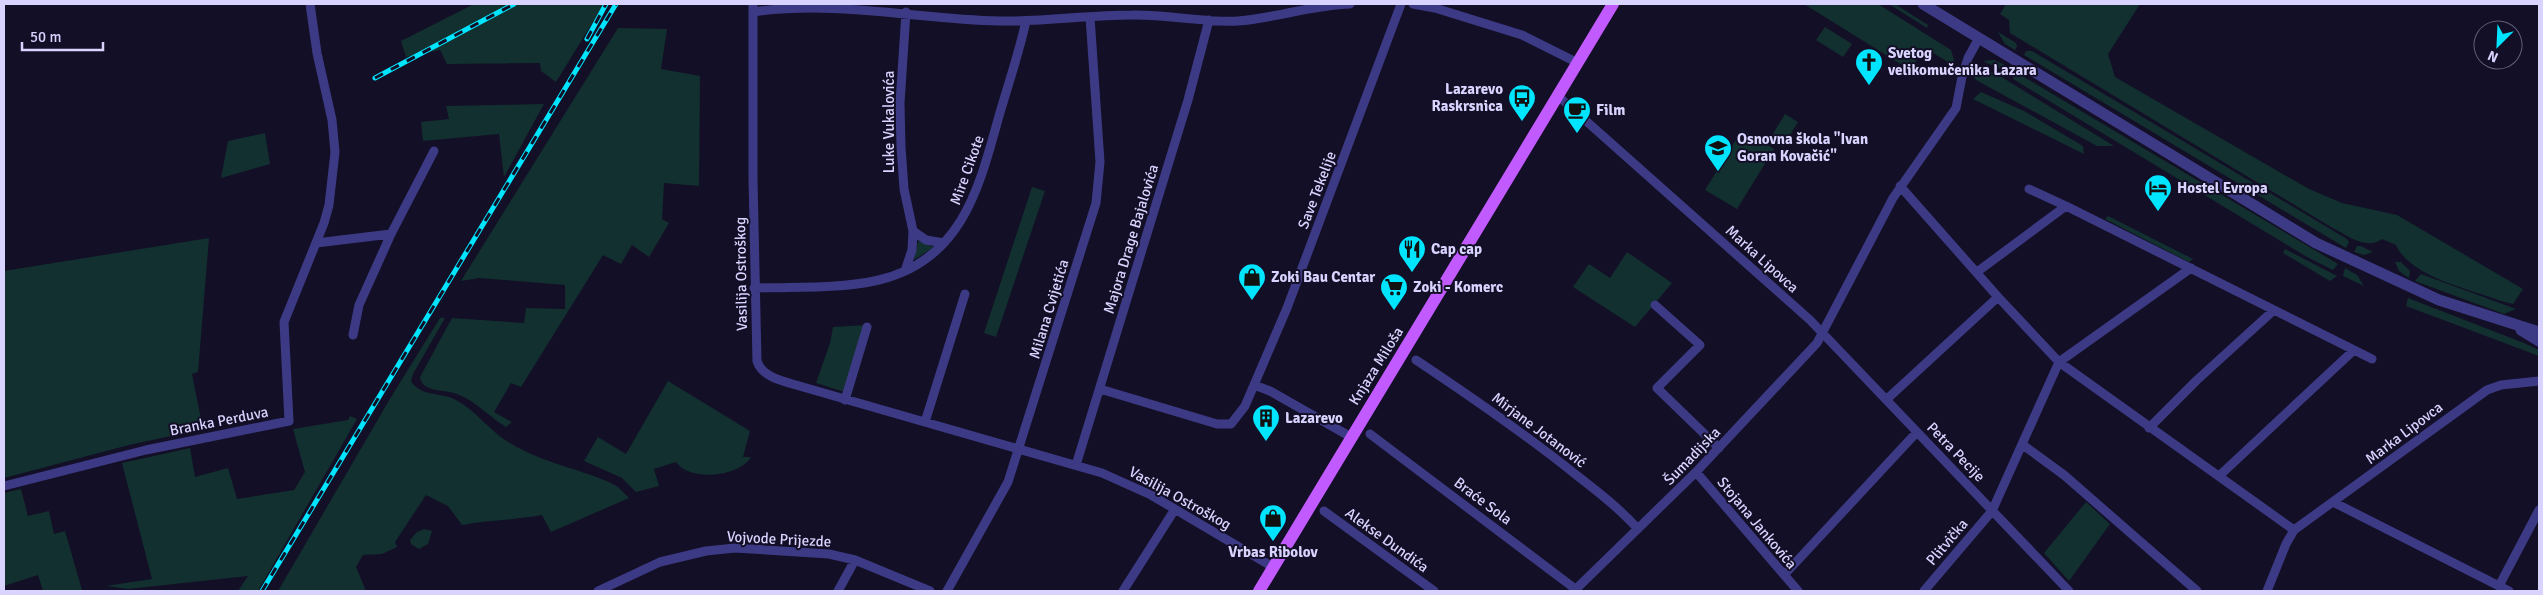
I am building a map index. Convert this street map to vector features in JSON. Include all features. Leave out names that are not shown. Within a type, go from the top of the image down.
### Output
[{"type":"main road","name":"Knjaza Miloša","points":[[1260,591],[1613,4]]},
{"type":"street","name":"Branka Perduva","points":[[4,486],[146,450],[288,421],[284,322],[286,312],[316,243],[329,205],[335,139],[317,53],[310,4]]},
{"type":"street","points":[[753,8],[848,6],[997,21],[1145,15],[1209,20],[1251,20],[1308,7],[1350,4]]},
{"type":"street","name":"Save Tekelije","points":[[1100,389],[1224,425],[1231,424],[1235,420],[1254,384],[1290,299],[1400,4]]},
{"type":"street","points":[[1418,4],[1522,35],[1578,63]]},
{"type":"street","points":[[1922,4],[2316,243],[2409,288],[2539,332]]},
{"type":"street","name":"Vasilija Ostroškog","points":[[753,8],[754,288],[757,361],[762,370],[772,377],[845,400],[925,422],[1018,451],[1076,465],[1126,483],[1273,567]]},
{"type":"street","name":"Luke Vukalovića","points":[[905,271],[912,250],[913,231],[904,189],[901,147],[900,103],[906,12]]},
{"type":"street","name":"Milana Cvijetića","points":[[947,591],[1002,496],[1018,451],[1098,194],[1100,162],[1098,116],[1090,18]]},
{"type":"street","name":"Majora Drage Bajalovića","points":[[1076,465],[1185,109],[1209,20]]},
{"type":"street","name":"Mire Cikote","points":[[754,288],[860,284],[880,280],[905,271],[928,257],[944,243],[961,222],[976,194],[1026,21]]},
{"type":"street","points":[[1822,333],[1900,186],[1956,108],[1968,58],[1979,38]]},
{"type":"street","name":"Marka Lipovca","points":[[1558,96],[1633,160],[1822,333]]},
{"type":"street","points":[[353,335],[359,305],[391,234],[434,151]]},
{"type":"street","points":[[1900,186],[1998,297],[2059,362],[2294,530]]},
{"type":"street","points":[[2029,188],[2372,359]]},
{"type":"street","points":[[1977,272],[2066,206]]},
{"type":"street","points":[[913,231],[926,240],[944,243]]},
{"type":"street","points":[[316,243],[391,234]]},
{"type":"street","points":[[2059,362],[2191,268]]},
{"type":"street","points":[[925,422],[965,294]]},
{"type":"street","points":[[1887,399],[1998,297]]},
{"type":"street","points":[[1655,305],[1700,345],[1657,388],[1719,448]]},
{"type":"street","points":[[2149,428],[2204,373],[2274,310]]},
{"type":"street","points":[[2511,324],[2539,341]]},
{"type":"street","points":[[845,400],[867,327]]},
{"type":"street","name":"Petra Pecije","points":[[1822,333],[2069,591]]},
{"type":"street","name":"Šumadijska","points":[[1576,591],[1719,448],[1816,343],[1822,333]]},
{"type":"street","points":[[2219,476],[2354,350]]},
{"type":"street","name":"Mirjane Jotanović","points":[[1416,360],[1491,410],[1561,462],[1613,504],[1638,529]]},
{"type":"street","name":"Plitvička","points":[[1924,591],[1992,511],[2059,362]]},
{"type":"street","name":"Marka Lipovca","points":[[2267,591],[2286,544],[2294,530],[2487,390],[2501,384],[2539,381]]},
{"type":"street","points":[[1254,384],[1270,390],[1351,437]]},
{"type":"street","points":[[1784,575],[1917,432]]},
{"type":"street","name":"Braće Sola","points":[[1370,434],[1576,591]]},
{"type":"street","points":[[2023,445],[2064,475],[2197,591]]},
{"type":"street","name":"Stojana Jankovića","points":[[1696,472],[1798,591]]},
{"type":"street","points":[[2335,502],[2509,591]]},
{"type":"street","points":[[1124,591],[1175,510]]},
{"type":"street","points":[[2499,586],[2539,510]]},
{"type":"street","name":"Alekse Dundića","points":[[1324,511],[1434,591]]},
{"type":"street","name":"Vojvode Prijezde","points":[[598,591],[660,562],[706,551],[735,548],[828,554],[855,560],[930,591]]},
{"type":"street","points":[[838,591],[855,560]]},
{"type":"green space","points":[[474,4],[604,4],[556,82],[541,71],[540,63],[447,64],[440,50],[406,57],[401,41]]},
{"type":"green space","points":[[1804,4],[1878,4],[1951,50],[1953,63],[1925,48],[1910,70]]},
{"type":"green space","points":[[1889,4],[1895,4],[1928,25],[1927,28]]},
{"type":"green space","points":[[2006,4],[2140,4],[2108,54],[2115,77],[2309,189],[2342,203],[2397,215],[2523,289],[2513,304],[2501,301],[2427,274],[2403,256],[2396,245],[2382,239],[2376,242],[2363,243],[2343,234],[2010,33],[2009,20],[2000,14]]},
{"type":"green space","points":[[1825,27],[1852,44],[1843,57],[1816,40]]},
{"type":"green space","points":[[618,28],[667,29],[661,69],[700,76],[699,186],[664,183],[662,219],[669,223],[649,257],[632,245],[621,264],[603,255],[521,387],[511,383],[494,412],[512,422],[506,427],[464,397],[452,392],[435,390],[425,386],[420,377],[452,318],[524,323],[526,308],[565,309],[565,285],[479,278],[461,281]]},
{"type":"green space","points":[[1998,32],[2016,43],[2015,50],[2005,44]]},
{"type":"green space","points":[[2026,51],[2032,51],[2347,239],[2349,242],[2346,248],[2024,55]]},
{"type":"green space","points":[[1994,60],[2005,65],[2002,70],[1983,61]]},
{"type":"green space","points":[[1986,69],[2114,146],[2097,146],[1976,80],[1972,75],[1978,70]]},
{"type":"green space","points":[[2014,71],[2338,264],[2333,270],[2307,257],[2013,79]]},
{"type":"green space","points":[[1981,92],[2024,111],[2083,146],[2084,154],[1973,99]]},
{"type":"green space","points":[[544,104],[504,177],[499,134],[423,141],[421,122],[449,119],[446,106]]},
{"type":"green space","points":[[1785,114],[1798,122],[1783,147],[1770,139]]},
{"type":"green space","points":[[1742,130],[1774,149],[1737,209],[1705,190]]},
{"type":"green space","points":[[265,133],[270,164],[221,178],[228,141]]},
{"type":"green space","points":[[1032,187],[1045,191],[996,337],[984,333]]},
{"type":"green space","points":[[2108,216],[2193,259],[2189,262],[2105,219]]},
{"type":"green space","points":[[209,238],[198,372],[192,374],[203,429],[129,445],[4,478],[4,271]]},
{"type":"green space","points":[[918,241],[934,247],[914,260]]},
{"type":"green space","points":[[2357,246],[2373,252],[2364,255],[2354,252]]},
{"type":"green space","points":[[2285,249],[2337,276],[2330,281],[2283,253]]},
{"type":"green space","points":[[1627,252],[1672,283],[1635,327],[1573,287],[1589,264],[1610,278]]},
{"type":"green space","points":[[2395,262],[2401,262],[2410,271],[2409,278],[2399,271]]},
{"type":"green space","points":[[2345,268],[2357,275],[2364,286],[2343,276]]},
{"type":"green space","points":[[2421,274],[2516,309],[2504,314],[2415,281]]},
{"type":"green space","points":[[2408,298],[2524,343],[2539,350],[2539,356],[2406,306]]},
{"type":"green space","points":[[440,318],[445,318],[413,374],[411,381],[415,386],[420,390],[456,400],[496,433],[522,450],[609,482],[618,487],[629,498],[551,532],[542,515],[462,525],[448,506],[426,495],[395,542],[397,547],[382,554],[363,555],[356,567],[366,591],[278,591],[391,397]]},
{"type":"green space","points":[[866,325],[848,393],[816,383],[830,343],[833,327]]},
{"type":"green space","points":[[668,381],[750,431],[743,457],[751,457],[745,464],[726,473],[703,474],[683,468],[676,462],[654,469],[659,486],[636,492],[622,478],[584,461],[598,437],[626,454]]},
{"type":"green space","points":[[350,416],[357,419],[258,591],[238,591],[248,576],[128,589],[106,586],[152,579],[122,463],[190,448],[195,477],[228,468],[237,499],[294,490],[305,472],[293,429],[348,420]]},
{"type":"green space","points":[[21,489],[28,516],[49,511],[54,534],[65,531],[82,590],[43,591],[38,575],[4,586],[4,493]]},
{"type":"green space","points":[[2086,502],[2110,524],[2069,581],[2044,553]]},
{"type":"green space","points":[[424,529],[432,531],[428,544],[419,549],[411,544],[410,540],[417,532]]},
{"type":"railway","points":[[375,78],[514,4]]},
{"type":"railway","points":[[587,39],[606,4]]},
{"type":"railway","points":[[262,591],[616,4]]},
{"type":"place","name":"Svetog velikomučenika Lazara","points":[[1869,86]]},
{"type":"place","name":"Lazarevo Raskrsnica","points":[[1522,122]]},
{"type":"place","name":"Film","points":[[1577,134]]},
{"type":"place","name":"Osnovna škola \"Ivan Goran Kovačić\"","points":[[1718,172]]},
{"type":"place","name":"Hostel Evropa","points":[[2158,212]]},
{"type":"place","name":"Cap cap","points":[[1412,273]]},
{"type":"place","name":"Zoki Bau Centar","points":[[1252,301]]},
{"type":"place","name":"Zoki - Komerc","points":[[1394,311]]},
{"type":"place","name":"Lazarevo","points":[[1266,442]]},
{"type":"place","name":"Vrbas Ribolov","points":[[1273,542]]}]
